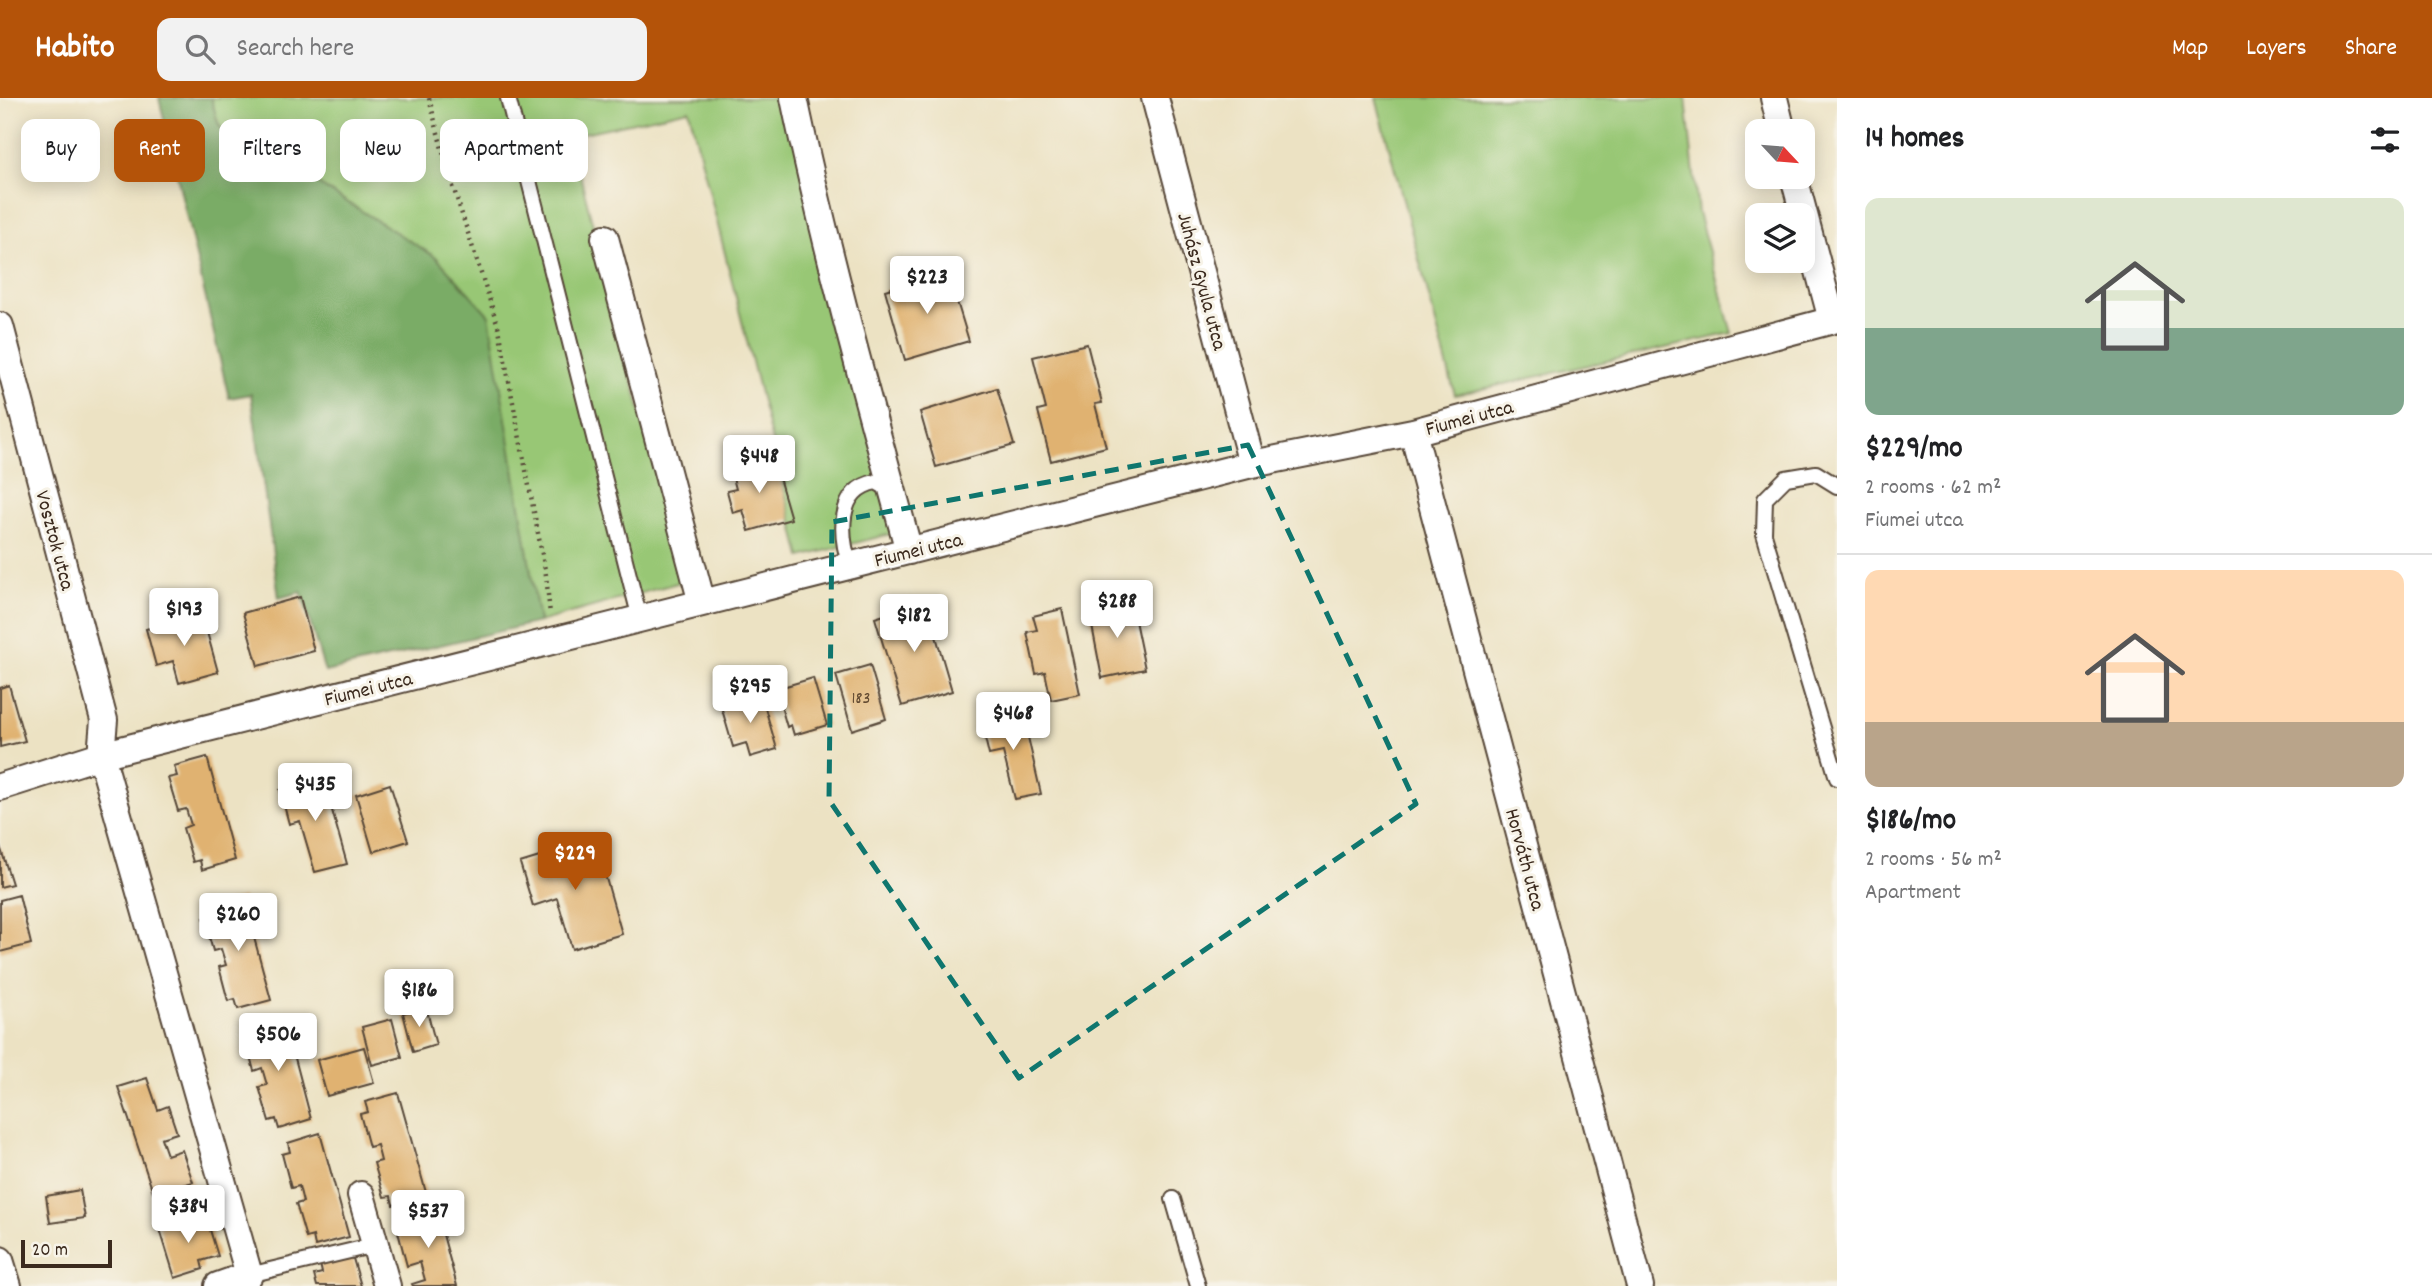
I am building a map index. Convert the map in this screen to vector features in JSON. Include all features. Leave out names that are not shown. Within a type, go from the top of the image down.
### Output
[{"type":"street","points":[[794,98],[831,260],[909,551]]},
{"type":"street","name":"Juhász Gyula utca","points":[[1155,98],[1252,464]]},
{"type":"street","points":[[1774,98],[1779,119]]},
{"type":"street","points":[[1797,189],[1834,319]]},
{"type":"street","points":[[606,238],[702,603]]},
{"type":"street","name":"Fiumei utca","points":[[0,787],[101,755],[1252,464],[1413,432],[1834,319]]},
{"type":"street","name":"Vosztok utca","points":[[0,326],[104,720],[101,755]]},
{"type":"street","name":"Horváth utca","points":[[1413,432],[1640,1286]]},
{"type":"street","points":[[101,755],[249,1275],[218,1286]]},
{"type":"street","points":[[361,1195],[387,1286]]},
{"type":"street","points":[[0,1260],[8,1286]]},
{"type":"lane","points":[[508,98],[640,619]]},
{"type":"lane","points":[[1837,486],[1816,473],[1786,478],[1765,499],[1764,534],[1837,778]]},
{"type":"lane","points":[[849,566],[842,542],[843,516],[848,502],[868,483],[876,482],[893,492]]},
{"type":"lane","points":[[1173,1199],[1198,1286]]},
{"type":"lane","points":[[249,1275],[375,1245]]},
{"type":"path","points":[[429,98],[447,167],[499,330],[546,575],[551,642]]},
{"type":"highlighted area","points":[[1248,445],[1416,804],[1019,1078],[829,800],[832,522]]},
{"type":"green space","points":[[159,98],[211,98],[219,125],[219,182],[315,182],[437,258],[489,315],[539,622],[325,672],[301,592],[279,598],[251,394],[229,398],[179,182],[205,182],[205,119],[164,119]]},
{"type":"green space","points":[[211,98],[786,98],[898,532],[801,557],[689,110],[588,132],[588,119],[440,119],[440,182],[582,182],[684,581],[539,622],[488,315],[437,258],[315,182],[326,182],[326,119],[219,119],[218,123]]},
{"type":"green space","points":[[1376,98],[1686,98],[1698,213],[1732,333],[1455,395]]},
{"type":"building","points":[[948,272],[969,341],[905,360],[885,290]]},
{"type":"building","points":[[1087,344],[1102,403],[1095,404],[1106,447],[1051,461],[1038,411],[1046,409],[1033,357]]},
{"type":"building","points":[[997,388],[1014,445],[936,467],[920,412]]},
{"type":"building","points":[[773,457],[791,519],[749,531],[743,510],[733,513],[727,491],[736,489],[731,470]]},
{"type":"building","points":[[300,597],[314,651],[258,666],[243,613]]},
{"type":"building","points":[[1131,601],[1145,669],[1102,678],[1089,610]]},
{"type":"building","points":[[926,602],[952,691],[902,706],[875,618]]},
{"type":"building","points":[[1062,609],[1080,694],[1051,700],[1045,672],[1036,674],[1027,632],[1037,630],[1033,616]]},
{"type":"building","points":[[202,614],[218,672],[179,683],[173,661],[156,666],[146,629]]},
{"type":"building","points":[[870,665],[886,719],[852,730],[836,675]]},
{"type":"building","points":[[813,678],[827,725],[794,735],[791,725],[787,727],[776,689]]},
{"type":"building","points":[[9,685],[25,741],[0,747],[0,688]]},
{"type":"building","points":[[761,694],[777,749],[750,757],[746,743],[733,747],[721,706]]},
{"type":"building","points":[[1022,711],[1041,794],[1015,799],[1003,752],[989,755],[981,721]]},
{"type":"building","points":[[207,757],[235,860],[202,870],[200,860],[193,862],[183,828],[191,825],[186,809],[178,811],[168,778],[177,776],[174,766]]},
{"type":"building","points":[[323,778],[347,864],[315,872],[300,821],[289,824],[280,790]]},
{"type":"building","points":[[390,784],[408,841],[373,852],[356,795]]},
{"type":"building","points":[[595,840],[622,934],[572,949],[557,898],[533,906],[520,863]]},
{"type":"building","points":[[0,846],[12,884],[0,887]]},
{"type":"building","points":[[19,895],[31,944],[0,952],[0,900]]},
{"type":"building","points":[[243,897],[271,1000],[238,1009],[235,999],[228,1001],[219,967],[226,965],[221,949],[213,951],[204,918],[213,916],[210,906]]},
{"type":"building","points":[[426,1007],[436,1045],[413,1052],[403,1013]]},
{"type":"building","points":[[284,1016],[311,1119],[279,1129],[276,1119],[269,1121],[259,1087],[267,1085],[262,1068],[254,1071],[245,1037],[253,1035],[250,1025]]},
{"type":"building","points":[[392,1019],[402,1057],[372,1065],[362,1027]]},
{"type":"building","points":[[364,1047],[374,1083],[327,1096],[317,1060]]},
{"type":"building","points":[[147,1078],[158,1110],[168,1106],[177,1133],[161,1138],[167,1155],[182,1150],[193,1182],[176,1187],[178,1194],[156,1201],[118,1087]]},
{"type":"building","points":[[398,1093],[427,1196],[393,1205],[391,1196],[384,1197],[374,1163],[381,1161],[377,1145],[369,1147],[360,1114],[368,1112],[365,1102]]},
{"type":"building","points":[[320,1133],[349,1237],[315,1246],[313,1236],[306,1238],[296,1204],[303,1202],[299,1186],[291,1188],[282,1154],[290,1152],[288,1143]]},
{"type":"building","points":[[80,1190],[85,1218],[50,1223],[46,1196]]},
{"type":"building","points":[[436,1209],[457,1286],[413,1286],[412,1284],[425,1280],[420,1262],[407,1266],[398,1232],[411,1229],[407,1217]]},
{"type":"building","points":[[192,1217],[194,1224],[207,1220],[218,1256],[201,1261],[203,1269],[175,1278],[159,1226]]},
{"type":"building","points":[[352,1255],[361,1286],[317,1286],[314,1275],[322,1273],[320,1264]]}]
